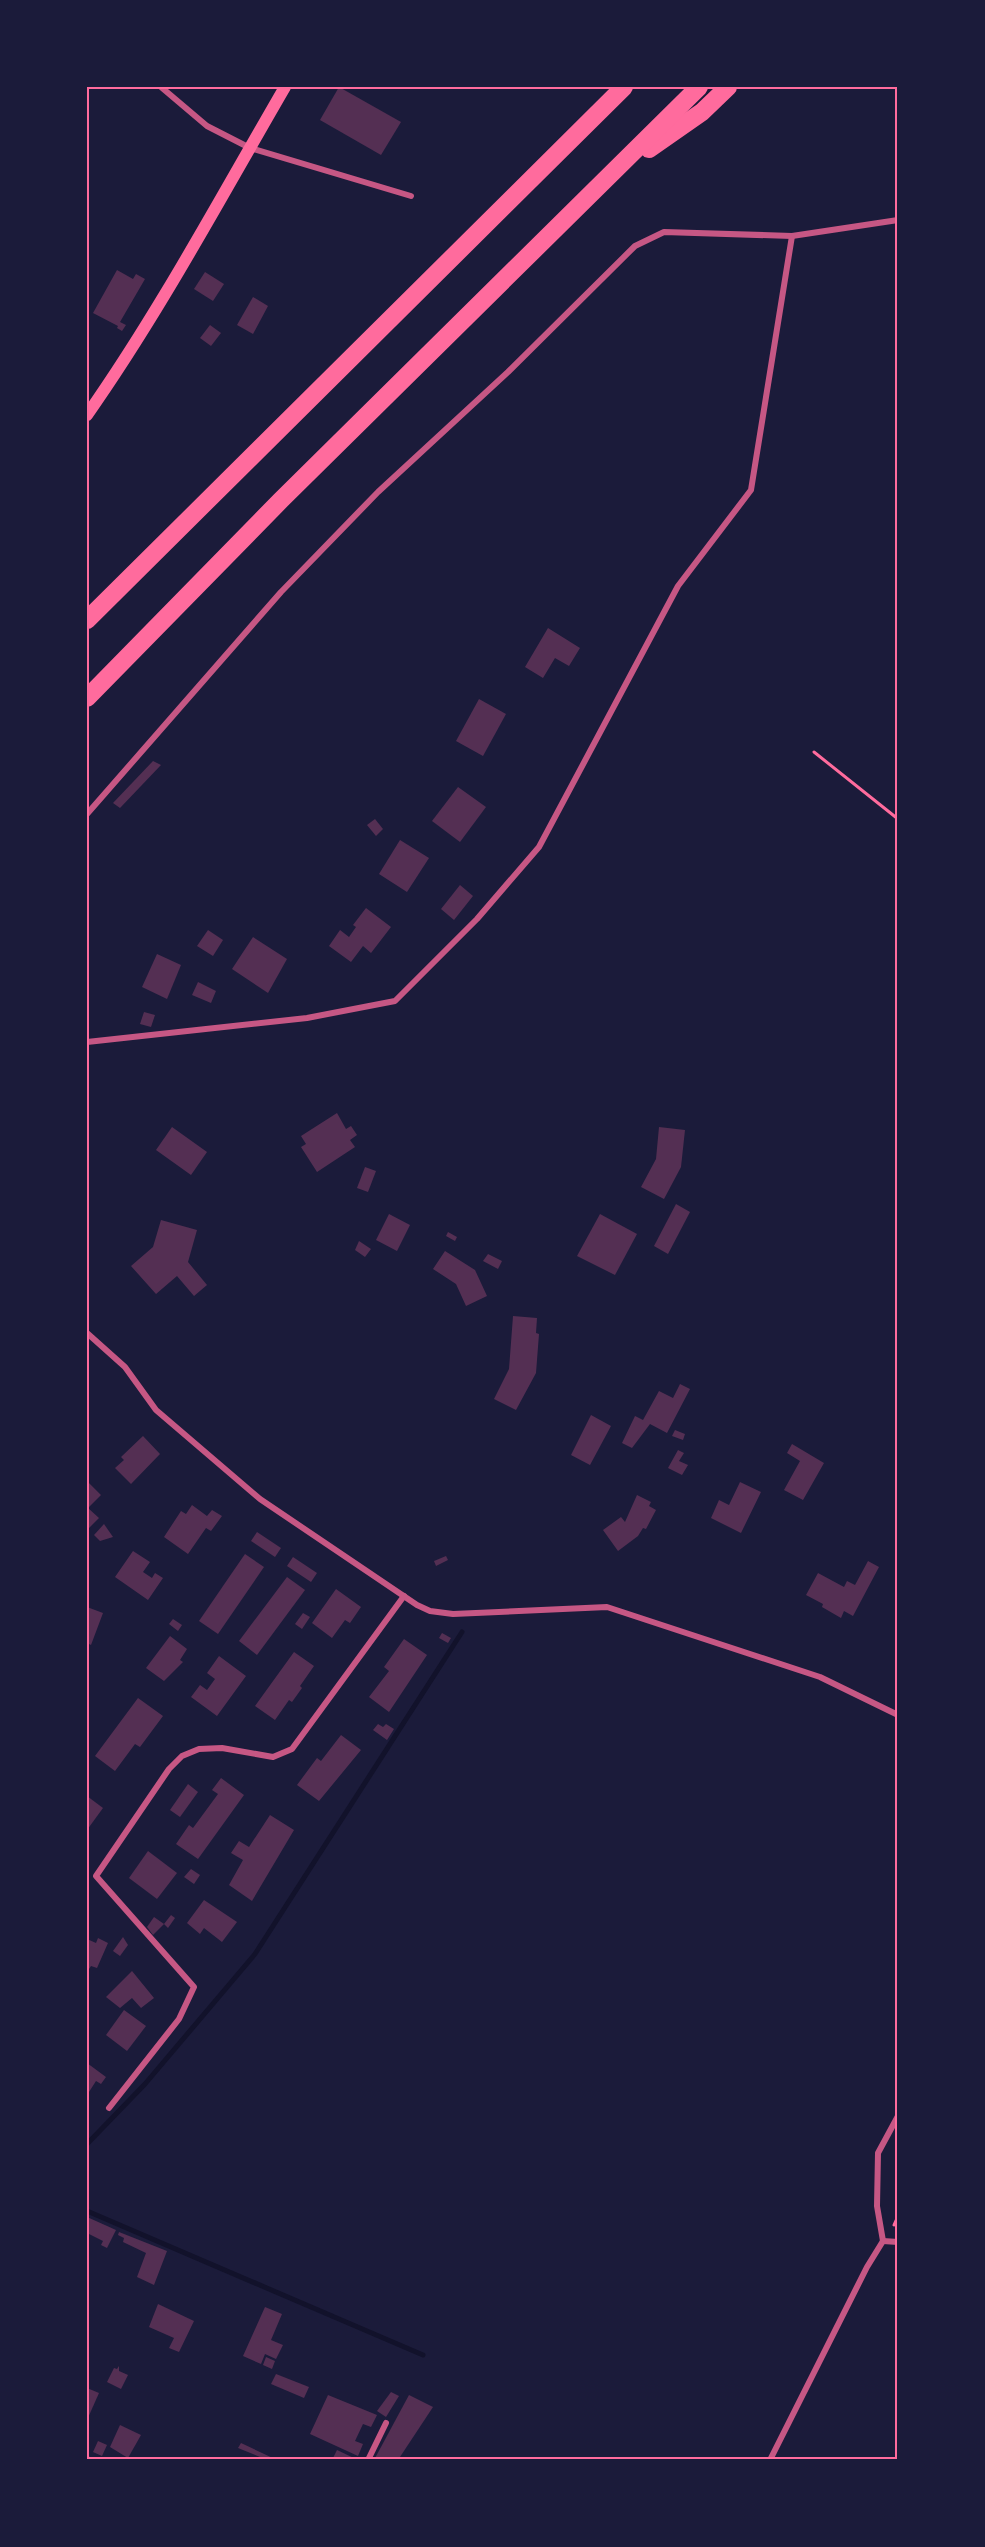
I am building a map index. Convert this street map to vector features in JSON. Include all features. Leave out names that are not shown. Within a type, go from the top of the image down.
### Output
[{"type":"highway","points":[[87,620],[624,87]]},
{"type":"highway","points":[[87,698],[281,500],[699,87]]},
{"type":"highway","points":[[611,176],[702,112],[728,87]]},
{"type":"main road","points":[[87,415],[117,372],[285,87]]},
{"type":"street","points":[[161,87],[207,126],[250,148],[411,196]]},
{"type":"street","points":[[87,814],[297,575],[378,492],[508,372],[635,246],[664,232],[792,236],[898,220]]},
{"type":"street","points":[[87,1042],[307,1018],[395,1001],[477,920],[538,847],[678,586],[751,490],[792,236]]},
{"type":"street","points":[[87,1333],[125,1367],[156,1410],[260,1499],[430,1611],[453,1614],[607,1607],[820,1677],[898,1715]]},
{"type":"street","points":[[109,2108],[178,2019],[194,1987],[96,1876],[169,1769],[182,1756],[199,1749],[222,1748],[273,1757],[292,1749],[404,1596]]},
{"type":"street","points":[[770,2460],[867,2267],[883,2241],[877,2206],[878,2152],[898,2116]]},
{"type":"street","points":[[883,2241],[898,2242]]},
{"type":"street","points":[[368,2460],[386,2423]]},
{"type":"path","points":[[814,752],[898,819]]},
{"type":"path","points":[[894,2224],[898,2216]]},
{"type":"building","points":[[339,87],[401,122],[381,155],[320,120]]},
{"type":"building","points":[[117,270],[133,279],[136,274],[145,279],[120,322],[126,325],[122,331],[117,328],[118,326],[93,313]]},
{"type":"building","points":[[205,272],[224,284],[213,301],[194,289]]},
{"type":"building","points":[[253,297],[268,306],[253,334],[237,325]]},
{"type":"building","points":[[210,325],[221,333],[211,346],[200,338]]},
{"type":"building","points":[[548,628],[580,648],[569,666],[555,658],[543,678],[525,667]]},
{"type":"building","points":[[479,699],[506,714],[483,756],[456,741]]},
{"type":"building","points":[[153,761],[161,765],[120,808],[113,803]]},
{"type":"building","points":[[458,787],[486,807],[460,842],[432,821]]},
{"type":"building","points":[[375,819],[383,829],[376,836],[367,825]]},
{"type":"building","points":[[400,840],[429,858],[407,892],[379,874]]},
{"type":"building","points":[[460,885],[473,896],[454,920],[441,909]]},
{"type":"building","points":[[366,908],[391,927],[371,953],[363,946],[351,962],[329,946],[340,930],[349,937],[356,927],[353,925]]},
{"type":"building","points":[[208,930],[223,940],[213,956],[197,946]]},
{"type":"building","points":[[253,937],[287,959],[268,993],[232,969]]},
{"type":"building","points":[[157,954],[181,965],[167,999],[142,987]]},
{"type":"building","points":[[198,982],[216,991],[211,1003],[192,995]]},
{"type":"building","points":[[144,1012],[155,1015],[151,1027],[140,1024]]},
{"type":"building","points":[[337,1113],[346,1129],[351,1126],[357,1135],[350,1140],[355,1147],[317,1172],[301,1147],[306,1144],[301,1136]]},
{"type":"building","points":[[172,1127],[207,1152],[191,1175],[156,1150]]},
{"type":"building","points":[[659,1127],[685,1130],[681,1167],[664,1199],[641,1187],[656,1159]]},
{"type":"building","points":[[365,1167],[376,1171],[368,1192],[357,1188]]},
{"type":"building","points":[[676,1204],[690,1212],[668,1254],[654,1246]]},
{"type":"building","points":[[389,1214],[410,1225],[397,1251],[376,1240]]},
{"type":"building","points":[[600,1214],[637,1234],[615,1275],[577,1256]]},
{"type":"building","points":[[161,1220],[197,1230],[188,1262],[207,1285],[194,1296],[177,1276],[156,1294],[131,1266],[153,1247]]},
{"type":"building","points":[[448,1232],[457,1237],[455,1241],[446,1236]]},
{"type":"building","points":[[359,1241],[371,1249],[365,1257],[355,1250]]},
{"type":"building","points":[[445,1251],[475,1270],[487,1296],[466,1306],[456,1284],[433,1269]]},
{"type":"building","points":[[488,1254],[502,1261],[498,1269],[483,1261]]},
{"type":"building","points":[[513,1316],[537,1318],[536,1333],[539,1334],[536,1373],[516,1410],[494,1399],[509,1369]]},
{"type":"building","points":[[680,1384],[690,1389],[667,1433],[650,1424],[632,1448],[622,1443],[635,1416],[643,1420],[659,1391],[673,1398]]},
{"type":"building","points":[[591,1415],[611,1426],[590,1465],[571,1455]]},
{"type":"building","points":[[675,1430],[685,1434],[683,1440],[672,1436]]},
{"type":"building","points":[[143,1436],[160,1454],[131,1484],[115,1468],[124,1460],[121,1457]]},
{"type":"building","points":[[792,1444],[824,1463],[803,1500],[784,1490],[800,1461],[787,1453]]},
{"type":"building","points":[[678,1450],[684,1453],[679,1461],[688,1465],[682,1475],[668,1468]]},
{"type":"building","points":[[87,1481],[101,1495],[88,1508],[99,1518],[87,1530]]},
{"type":"building","points":[[740,1482],[761,1492],[741,1533],[711,1518],[719,1500],[729,1505]]},
{"type":"building","points":[[637,1495],[651,1502],[649,1506],[656,1510],[646,1529],[643,1528],[638,1536],[618,1551],[603,1530],[621,1517],[625,1522]]},
{"type":"building","points":[[192,1505],[207,1516],[212,1510],[222,1516],[211,1531],[206,1528],[188,1554],[164,1537],[181,1511],[186,1514]]},
{"type":"building","points":[[104,1524],[113,1537],[100,1541],[94,1535]]},
{"type":"building","points":[[257,1532],[281,1548],[275,1557],[251,1541]]},
{"type":"building","points":[[133,1551],[150,1562],[143,1572],[152,1578],[155,1573],[163,1578],[148,1600],[115,1577]]},
{"type":"building","points":[[245,1554],[264,1567],[218,1634],[199,1621]]},
{"type":"building","points":[[446,1556],[448,1560],[436,1566],[434,1561]]},
{"type":"building","points":[[293,1557],[317,1573],[311,1582],[287,1566]]},
{"type":"building","points":[[868,1561],[879,1567],[853,1616],[844,1611],[841,1618],[822,1607],[823,1604],[806,1595],[818,1573],[844,1587],[847,1581],[855,1585]]},
{"type":"building","points":[[287,1577],[305,1590],[257,1655],[239,1641]]},
{"type":"building","points":[[336,1589],[361,1607],[350,1623],[345,1620],[332,1638],[312,1623]]},
{"type":"building","points":[[87,1607],[103,1613],[91,1645],[87,1643]]},
{"type":"building","points":[[303,1613],[310,1617],[302,1629],[295,1624]]},
{"type":"building","points":[[173,1619],[182,1625],[178,1631],[169,1624]]},
{"type":"building","points":[[442,1633],[451,1638],[448,1643],[439,1638]]},
{"type":"building","points":[[170,1636],[187,1649],[180,1660],[183,1662],[164,1681],[146,1668]]},
{"type":"building","points":[[404,1639],[427,1655],[389,1712],[369,1697],[389,1671],[384,1667]]},
{"type":"building","points":[[294,1652],[314,1666],[292,1702],[289,1700],[275,1720],[255,1706]]},
{"type":"building","points":[[219,1656],[246,1676],[217,1716],[191,1697],[200,1685],[207,1690],[215,1679],[207,1673]]},
{"type":"building","points":[[138,1698],[163,1716],[140,1747],[135,1744],[115,1771],[95,1756]]},
{"type":"building","points":[[378,1724],[383,1727],[386,1724],[394,1729],[387,1740],[373,1730]]},
{"type":"building","points":[[341,1735],[361,1750],[319,1801],[297,1785],[317,1758],[321,1761]]},
{"type":"building","points":[[221,1778],[244,1795],[198,1859],[176,1844],[189,1825],[193,1828],[218,1794],[212,1790]]},
{"type":"building","points":[[188,1784],[198,1792],[180,1817],[170,1810]]},
{"type":"building","points":[[87,1796],[103,1808],[87,1830]]},
{"type":"building","points":[[270,1815],[294,1830],[252,1901],[229,1885],[243,1860],[231,1853],[239,1841],[249,1847]]},
{"type":"building","points":[[148,1851],[177,1873],[157,1899],[129,1878]]},
{"type":"building","points":[[191,1869],[200,1875],[194,1884],[184,1877]]},
{"type":"building","points":[[204,1900],[237,1922],[222,1942],[204,1928],[200,1934],[187,1923]]},
{"type":"building","points":[[171,1915],[175,1918],[168,1928],[164,1924]]},
{"type":"building","points":[[154,1917],[164,1924],[153,1935],[147,1927]]},
{"type":"building","points":[[123,1937],[128,1945],[120,1956],[113,1951]]},
{"type":"building","points":[[98,1938],[108,1943],[97,1968],[91,1966],[87,1972],[87,1939],[96,1943]]},
{"type":"building","points":[[132,1971],[154,1998],[141,2008],[132,1998],[120,2008],[106,1997]]},
{"type":"building","points":[[124,2010],[146,2026],[127,2051],[106,2035]]},
{"type":"building","points":[[87,2063],[106,2077],[101,2084],[96,2081],[89,2092]]},
{"type":"building","points":[[87,2217],[116,2230],[107,2248],[101,2245],[103,2241],[87,2233]]},
{"type":"building","points":[[119,2232],[167,2251],[154,2285],[137,2277],[146,2253],[123,2242],[124,2238],[118,2235]]},
{"type":"building","points":[[158,2304],[194,2321],[179,2352],[169,2348],[174,2338],[149,2327]]},
{"type":"building","points":[[265,2307],[282,2314],[271,2340],[283,2345],[276,2359],[265,2354],[261,2364],[243,2356]]},
{"type":"building","points":[[266,2357],[275,2361],[272,2369],[263,2365]]},
{"type":"building","points":[[119,2366],[119,2371],[128,2375],[121,2389],[107,2382],[114,2368],[117,2369]]},
{"type":"building","points":[[276,2374],[309,2387],[304,2398],[271,2384]]},
{"type":"building","points":[[87,2388],[99,2393],[87,2420]]},
{"type":"building","points":[[391,2392],[399,2396],[386,2417],[377,2411]]},
{"type":"building","points":[[328,2395],[377,2415],[371,2427],[363,2424],[355,2441],[363,2444],[358,2456],[310,2434]]},
{"type":"building","points":[[409,2395],[433,2407],[398,2460],[374,2460]]},
{"type":"building","points":[[120,2425],[141,2435],[128,2458],[110,2447]]},
{"type":"building","points":[[98,2441],[107,2445],[102,2456],[93,2452]]},
{"type":"building","points":[[241,2443],[277,2460],[259,2460],[260,2457],[238,2448]]},
{"type":"building","points":[[337,2450],[358,2460],[332,2460]]},
{"type":"waterway","points":[[87,2144],[145,2084],[255,1954],[462,1632]]},
{"type":"waterway","points":[[87,2211],[423,2355]]}]
